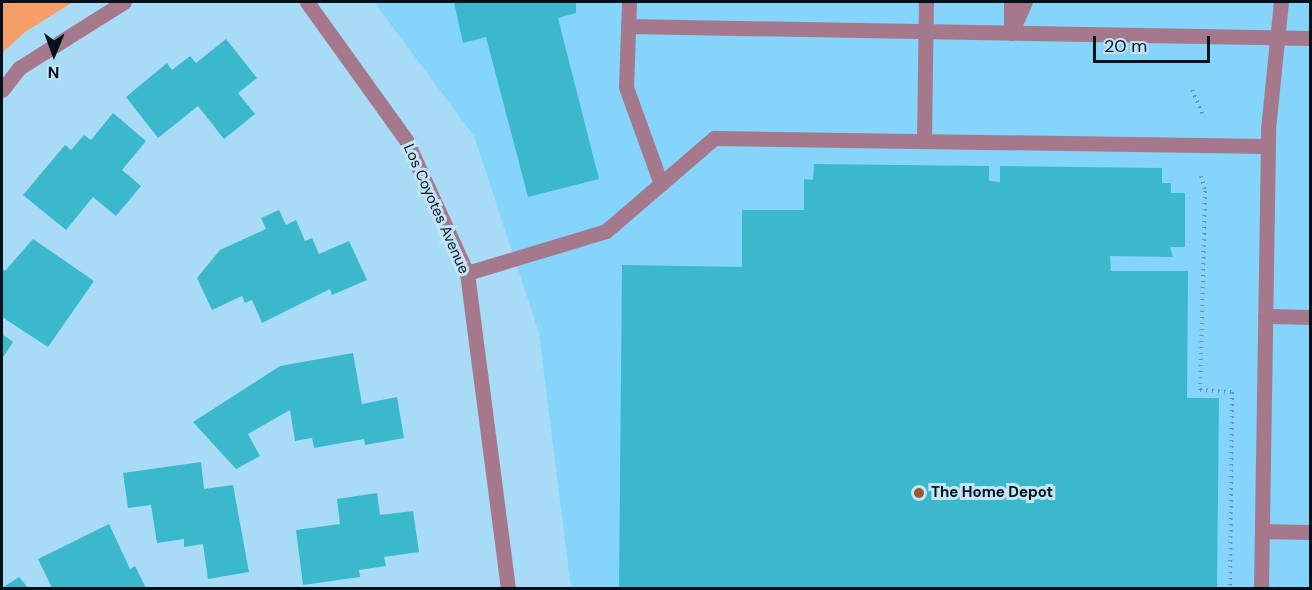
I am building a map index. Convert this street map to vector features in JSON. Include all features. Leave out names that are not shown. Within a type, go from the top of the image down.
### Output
[{"type":"street","points":[[2,90],[19,68],[124,2]]},
{"type":"street","name":"Los Coyotes Avenue","points":[[307,2],[406,140],[467,273],[508,588]]},
{"type":"street","points":[[629,2],[626,87],[661,184]]},
{"type":"street","points":[[924,141],[926,2]]},
{"type":"street","points":[[1011,2],[1011,33]]},
{"type":"street","points":[[1011,33],[1025,2]]},
{"type":"street","points":[[1261,588],[1267,146],[1281,2]]},
{"type":"street","points":[[628,26],[1311,38]]},
{"type":"street","points":[[467,273],[606,231],[714,138],[1267,146]]},
{"type":"street","points":[[1265,316],[1311,317]]},
{"type":"street","points":[[1262,531],[1311,532]]},
{"type":"path","points":[[1192,90],[1205,121]]},
{"type":"path","points":[[1201,176],[1205,191],[1200,390],[1232,392],[1230,588]]},
{"type":"shaded area","points":[[2,2],[73,2],[25,32],[2,53]]},
{"type":"shaded area","points":[[374,2],[1310,2],[1310,588],[571,588],[539,333],[474,136]]},
{"type":"building","points":[[454,2],[576,2],[576,13],[558,18],[599,179],[528,197],[486,37],[463,43]]},
{"type":"building","points":[[226,39],[257,78],[238,93],[255,114],[224,139],[198,106],[158,138],[126,97],[167,63],[172,70],[190,56],[196,63]]},
{"type":"building","points":[[113,113],[146,141],[122,170],[141,186],[116,216],[93,197],[66,230],[23,195],[65,145],[71,150],[84,135],[91,140]]},
{"type":"building","name":"The Home Depot","points":[[814,164],[989,166],[989,181],[1000,182],[1000,166],[1162,168],[1162,183],[1171,183],[1171,193],[1185,193],[1185,247],[1170,247],[1173,257],[1110,256],[1111,271],[1188,271],[1187,398],[1219,398],[1217,588],[619,588],[622,265],[742,267],[742,210],[804,210],[804,179],[813,180]]},
{"type":"building","points":[[279,210],[286,225],[296,220],[305,241],[312,238],[319,254],[349,241],[367,280],[332,295],[330,289],[262,323],[252,300],[245,303],[242,296],[212,310],[197,278],[220,250],[266,229],[261,218]]},
{"type":"building","points":[[33,239],[94,281],[48,347],[2,317],[2,268],[5,271]]},
{"type":"building","points":[[2,334],[13,342],[2,359]]},
{"type":"building","points":[[353,353],[362,404],[397,397],[404,438],[365,445],[364,439],[314,448],[312,438],[295,441],[290,410],[248,434],[260,456],[236,469],[193,422],[280,366]]},
{"type":"building","points":[[201,462],[204,489],[233,485],[249,572],[208,579],[203,544],[184,547],[184,539],[157,543],[151,505],[128,508],[123,473]]},
{"type":"building","points":[[377,493],[380,515],[413,511],[419,552],[384,557],[386,566],[359,570],[360,577],[303,585],[296,530],[340,524],[337,499]]},
{"type":"building","points":[[109,524],[130,569],[135,566],[146,588],[52,588],[38,559]]},
{"type":"building","points":[[19,577],[28,588],[2,588]]},
{"type":"place","name":"The Home Depot","points":[[919,493]]}]
